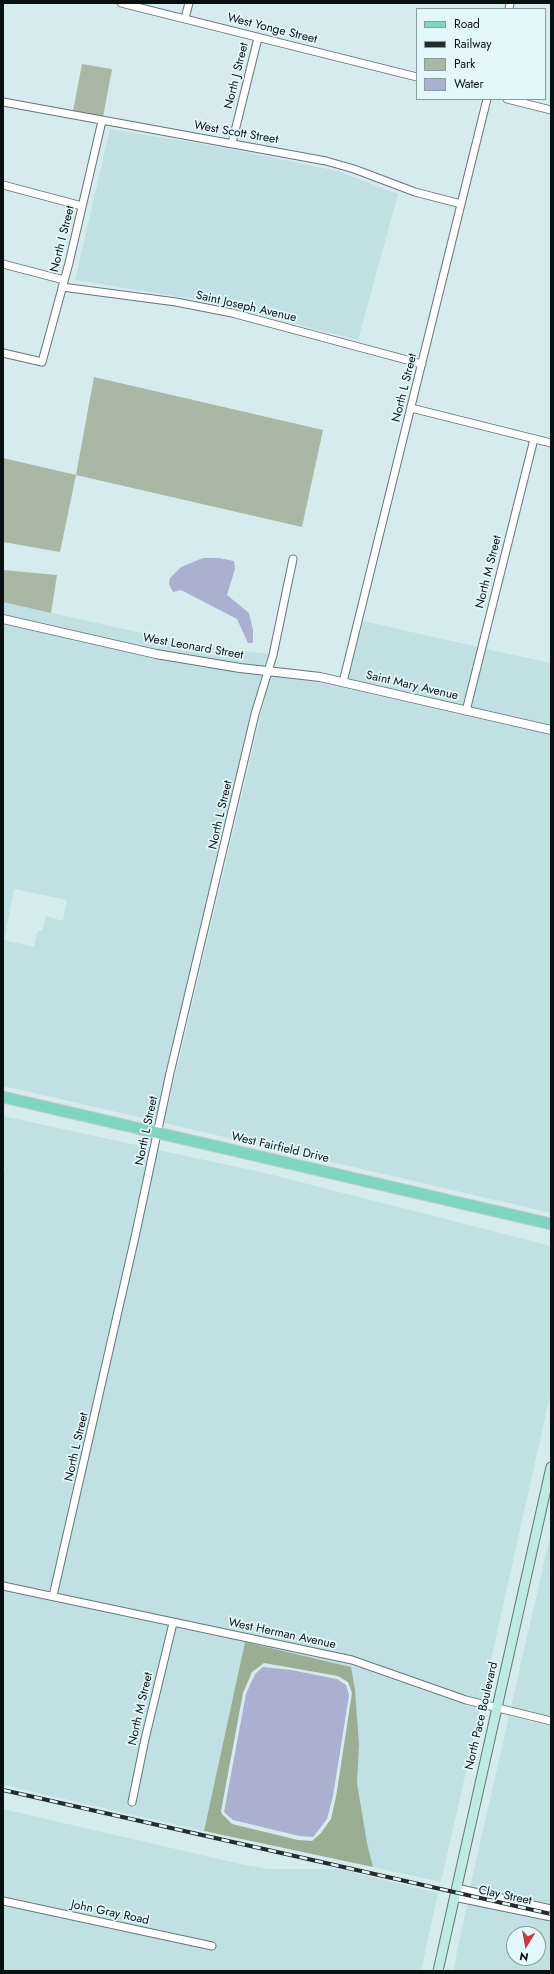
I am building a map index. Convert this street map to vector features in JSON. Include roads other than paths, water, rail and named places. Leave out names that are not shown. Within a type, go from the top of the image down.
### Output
[{"type":"main road","name":"West Fairfield Drive","points":[[3,1097],[551,1224]]},
{"type":"main road","name":"North Pace Boulevard","points":[[438,1971],[496,1708],[549,1487],[551,1466]]},
{"type":"street","name":"West Yonge Street","points":[[121,3],[416,77]]},
{"type":"street","points":[[185,18],[189,3]]},
{"type":"street","name":"North J Street","points":[[232,143],[258,38]]},
{"type":"street","name":"North L Street","points":[[342,682],[487,100]]},
{"type":"street","points":[[511,100],[551,110]]},
{"type":"street","name":"West Scott Street","points":[[3,102],[102,121],[232,143],[336,164],[415,192],[461,204]]},
{"type":"street","name":"North I Street","points":[[3,353],[42,362],[63,283],[102,121]]},
{"type":"street","points":[[3,185],[82,206]]},
{"type":"street","name":"Saint Joseph Avenue","points":[[3,264],[63,283],[220,310],[422,364]]},
{"type":"street","points":[[411,408],[551,443]]},
{"type":"street","name":"North M Street","points":[[466,711],[534,439]]},
{"type":"street","points":[[267,671],[273,655],[293,559]]},
{"type":"street","name":"West Leonard Street","points":[[3,619],[156,654],[267,671]]},
{"type":"street","name":"North L Street","points":[[53,1596],[158,1133],[170,1073],[267,671]]},
{"type":"street","name":"Saint Mary Avenue","points":[[267,671],[342,682],[551,730]]},
{"type":"street","name":"West Herman Avenue","points":[[3,1586],[352,1660],[457,1698],[551,1721]]},
{"type":"street","name":"North M Street","points":[[132,1802],[145,1739],[173,1622]]},
{"type":"street","name":"Clay Street","points":[[455,1893],[551,1909]]},
{"type":"street","name":"Clay Street","points":[[455,1893],[551,1918]]},
{"type":"street","name":"John Gray Road","points":[[3,1901],[212,1946]]},
{"type":"water","points":[[203,558],[219,558],[234,561],[235,569],[227,595],[249,613],[253,630],[253,643],[248,643],[237,619],[181,590],[173,592],[169,584],[170,578],[181,567]]},
{"type":"water","points":[[263,1667],[291,1670],[337,1679],[346,1685],[349,1695],[333,1796],[327,1819],[313,1837],[299,1836],[233,1820],[224,1812],[246,1694],[255,1674]]},
{"type":"railway","points":[[3,1790],[551,1914]]}]
